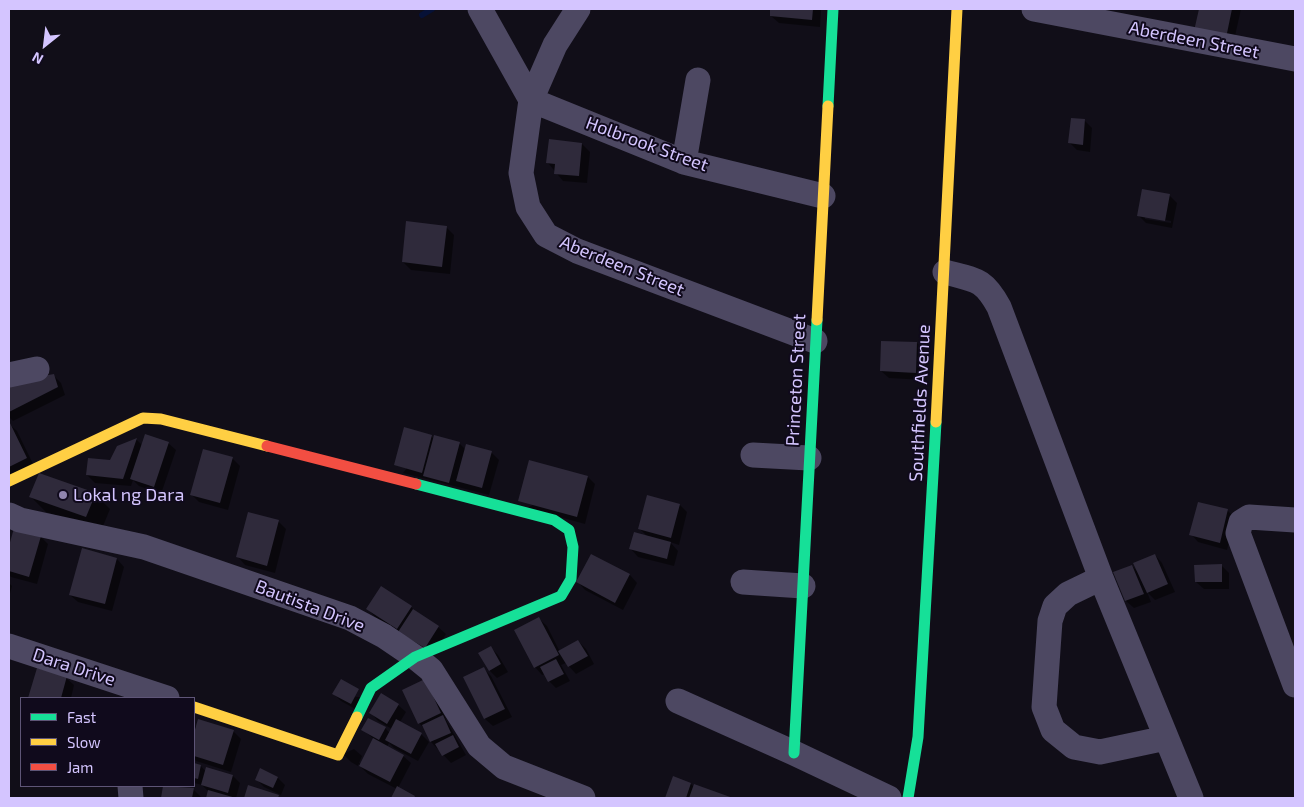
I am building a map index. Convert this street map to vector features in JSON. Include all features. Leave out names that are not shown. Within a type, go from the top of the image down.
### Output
[{"type":"street","points":[[480,9],[531,100]]},
{"type":"street","name":"Aberdeen Street","points":[[578,9],[555,45],[531,100],[521,173],[528,207],[546,235],[577,251],[815,341]]},
{"type":"street","name":"Princeton Street","points":[[794,753],[833,9]]},
{"type":"street","name":"Southfields Avenue","points":[[908,798],[918,737],[945,272],[957,9]]},
{"type":"street","name":"Aberdeen Street","points":[[1034,9],[1295,59]]},
{"type":"street","points":[[684,162],[698,80]]},
{"type":"street","name":"Holbrook Street","points":[[531,100],[684,162],[823,196]]},
{"type":"street","points":[[945,272],[978,280],[990,291],[999,307],[1102,578],[1190,798]]},
{"type":"street","points":[[9,375],[38,369]]},
{"type":"street","points":[[9,480],[143,418],[161,419],[554,520],[569,530],[573,547],[571,579],[561,596],[415,657],[371,688],[338,755],[195,707]]},
{"type":"street","points":[[753,455],[809,458]]},
{"type":"street","name":"Bautista Drive","points":[[9,515],[20,520],[144,547],[350,618],[384,636],[431,670],[479,746],[504,767],[583,798]]},
{"type":"street","points":[[1295,520],[1249,517],[1241,522],[1238,533],[1295,685]]},
{"type":"street","points":[[1102,578],[1068,594],[1055,606],[1050,621],[1044,707],[1053,730],[1074,747],[1100,752],[1166,738]]},
{"type":"street","points":[[743,582],[803,586]]},
{"type":"street","name":"Dara Drive","points":[[9,646],[138,694],[160,697]]},
{"type":"street","points":[[678,701],[888,798]]},
{"type":"building","points":[[770,9],[813,9],[812,20],[770,16]]},
{"type":"building","points":[[1199,9],[1232,9],[1226,38],[1194,31]]},
{"type":"building","points":[[1071,118],[1085,119],[1083,145],[1068,143]]},
{"type":"building","points":[[549,139],[582,143],[579,176],[554,174],[555,164],[546,163]]},
{"type":"building","points":[[1142,189],[1170,194],[1165,221],[1137,216]]},
{"type":"building","points":[[406,221],[447,226],[442,267],[402,262]]},
{"type":"building","points":[[881,341],[917,342],[916,373],[880,371]]},
{"type":"building","points":[[54,374],[58,387],[9,412],[9,382]]},
{"type":"building","points":[[9,421],[27,458],[9,467]]},
{"type":"building","points":[[404,427],[432,435],[422,473],[394,465]]},
{"type":"building","points":[[145,434],[169,442],[154,487],[130,479]]},
{"type":"building","points":[[434,435],[460,442],[449,483],[423,476]]},
{"type":"building","points":[[137,438],[123,479],[86,475],[88,458],[110,460],[117,446]]},
{"type":"building","points":[[466,444],[492,451],[482,488],[456,481]]},
{"type":"building","points":[[203,449],[233,457],[220,503],[190,495]]},
{"type":"building","points":[[529,460],[588,476],[577,517],[518,501]]},
{"type":"building","name":"Lokal ng Dara","points":[[39,473],[96,493],[86,517],[29,497]]},
{"type":"building","points":[[647,495],[680,504],[671,538],[638,529]]},
{"type":"building","points":[[1198,502],[1228,509],[1220,543],[1189,535]]},
{"type":"building","points":[[248,512],[279,520],[267,566],[236,557]]},
{"type":"building","points":[[14,528],[41,536],[29,577],[9,571],[9,546]]},
{"type":"building","points":[[634,532],[671,542],[667,559],[629,549]]},
{"type":"building","points":[[82,548],[117,558],[105,604],[69,595]]},
{"type":"building","points":[[591,554],[630,574],[615,603],[576,582]]},
{"type":"building","points":[[1155,554],[1168,584],[1147,593],[1133,563]]},
{"type":"building","points":[[1222,564],[1222,582],[1195,582],[1194,565]]},
{"type":"building","points":[[1132,565],[1144,594],[1125,601],[1113,572]]},
{"type":"building","points":[[381,586],[412,606],[397,629],[366,609]]},
{"type":"building","points":[[413,609],[439,626],[425,648],[398,632]]},
{"type":"building","points":[[539,617],[559,655],[534,668],[514,630]]},
{"type":"building","points":[[578,640],[588,656],[568,667],[558,651]]},
{"type":"building","points":[[491,646],[501,664],[489,671],[478,653]]},
{"type":"building","points":[[556,659],[564,674],[548,682],[540,667]]},
{"type":"building","points":[[484,667],[505,709],[484,719],[463,677]]},
{"type":"building","points":[[37,668],[67,676],[61,697],[28,697]]},
{"type":"building","points":[[341,679],[359,689],[351,704],[332,694]]},
{"type":"building","points":[[425,679],[441,713],[418,724],[402,690]]},
{"type":"building","points":[[381,693],[399,704],[387,724],[369,713]]},
{"type":"building","points":[[443,715],[451,733],[430,742],[422,725]]},
{"type":"building","points":[[368,718],[386,727],[379,740],[361,730]]},
{"type":"building","points":[[198,719],[234,730],[223,765],[195,756],[195,730]]},
{"type":"building","points":[[396,719],[422,733],[411,754],[385,740]]},
{"type":"building","points":[[453,735],[459,747],[442,756],[435,744]]},
{"type":"building","points":[[373,738],[404,755],[390,782],[359,766]]},
{"type":"building","points":[[195,763],[201,765],[198,779],[195,778]]},
{"type":"building","points":[[206,767],[233,775],[228,793],[201,785]]},
{"type":"building","points":[[260,768],[278,777],[273,788],[255,780]]},
{"type":"building","points":[[673,776],[691,783],[686,798],[665,798]]},
{"type":"building","points":[[694,784],[733,798],[689,798]]},
{"type":"building","points":[[248,785],[279,795],[278,798],[244,798]]},
{"type":"building","points":[[397,786],[415,796],[414,798],[391,798]]},
{"type":"building","points":[[163,787],[194,788],[192,798],[161,798]]},
{"type":"building","points":[[208,790],[236,798],[206,798]]},
{"type":"waterway","points":[[422,15],[432,9]]},
{"type":"traffic: fast","points":[[828,106],[833,9]]},
{"type":"traffic: fast","points":[[794,753],[817,320]]},
{"type":"traffic: fast","points":[[908,798],[918,737],[936,422]]},
{"type":"traffic: fast","points":[[357,717],[371,688],[415,657],[561,596],[571,579],[573,547],[569,530],[554,520],[416,484]]},
{"type":"traffic: slow","points":[[936,422],[957,9]]},
{"type":"traffic: slow","points":[[817,320],[828,106]]},
{"type":"traffic: slow","points":[[9,481],[143,418],[161,419],[267,446]]},
{"type":"traffic: slow","points":[[195,707],[338,755],[357,717]]},
{"type":"traffic: jam","points":[[267,446],[416,484]]},
{"type":"place","name":"Lokal ng Dara","points":[[63,495]]}]
